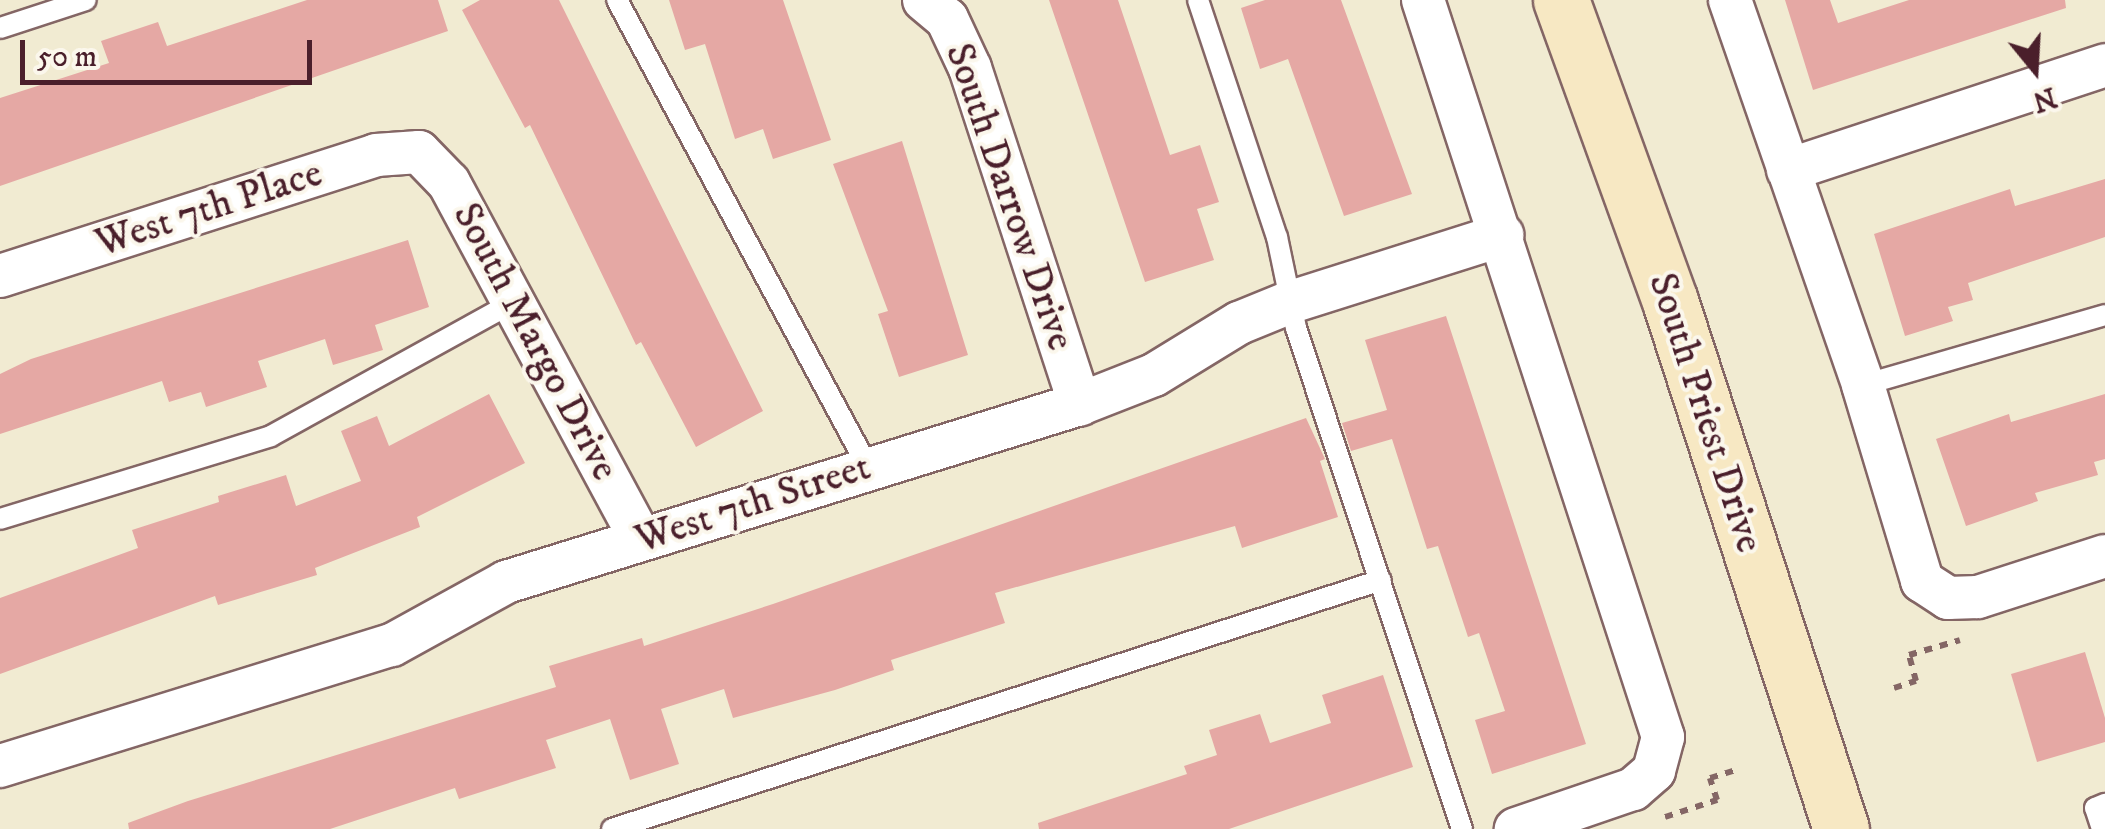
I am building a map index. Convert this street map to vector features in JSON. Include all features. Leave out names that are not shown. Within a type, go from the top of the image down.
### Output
[{"type":"main road","name":"South Priest Drive","points":[[1561,0],[1670,302],[1842,829]]},
{"type":"street","name":"South Darrow Drive","points":[[924,0],[947,19],[970,68],[1080,404]]},
{"type":"street","points":[[1422,0],[1663,737],[1649,803],[1516,829]]},
{"type":"street","points":[[1730,0],[1863,385],[1922,581],[1957,614],[1978,598],[2105,556]]},
{"type":"street","points":[[1788,170],[2105,65]]},
{"type":"street","name":"West 7th Place","points":[[0,276],[376,155],[419,152]]},
{"type":"street","name":"South Margo Drive","points":[[419,152],[449,183],[641,539]]},
{"type":"street","name":"West 7th Street","points":[[0,766],[392,645],[456,604],[506,582],[1080,404],[1154,375],[1239,323],[1288,303],[1502,235]]},
{"type":"lane","points":[[0,28],[86,0]]},
{"type":"lane","points":[[617,0],[868,467]]},
{"type":"lane","points":[[1198,0],[1276,237],[1288,303],[1462,829]]},
{"type":"lane","points":[[0,518],[271,436],[514,302]]},
{"type":"lane","points":[[1863,385],[2105,315]]},
{"type":"lane","points":[[612,829],[1381,580]]},
{"type":"lane","points":[[2102,829],[2095,808],[2105,804]]},
{"type":"path","points":[[1894,688],[1916,681],[1909,655],[1969,638],[1957,614]]},
{"type":"path","points":[[1649,803],[1717,800],[1710,778],[1739,770]]},
{"type":"building","points":[[307,0],[438,0],[448,31],[0,186],[0,98],[109,63],[101,41],[158,22],[167,46]]},
{"type":"building","points":[[480,0],[559,0],[763,411],[696,447],[641,342],[636,345],[530,125],[525,128],[462,10]]},
{"type":"building","points":[[669,0],[783,0],[831,140],[773,159],[763,129],[735,139],[705,44],[685,50]]},
{"type":"building","points":[[1049,0],[1118,0],[1170,155],[1200,145],[1219,202],[1197,209],[1214,260],[1145,282]]},
{"type":"building","points":[[1265,0],[1341,0],[1412,194],[1344,216],[1288,59],[1260,69],[1241,8]]},
{"type":"building","points":[[1785,0],[1830,0],[1838,23],[1909,0],[2065,0],[2066,8],[1813,90]]},
{"type":"building","points":[[902,141],[968,355],[899,377],[878,314],[888,311],[833,164]]},
{"type":"building","points":[[2105,179],[2105,237],[1968,283],[1973,300],[1948,307],[1953,321],[1905,336],[1874,234],[2010,189],[2015,206]]},
{"type":"building","points":[[408,240],[429,307],[375,325],[383,350],[333,365],[325,339],[258,361],[267,387],[206,407],[201,392],[169,402],[162,381],[0,434],[0,374],[31,359]]},
{"type":"building","points":[[1446,316],[1586,744],[1492,774],[1475,720],[1505,711],[1479,633],[1468,637],[1438,546],[1427,549],[1392,439],[1351,451],[1342,423],[1387,410],[1365,340]]},
{"type":"building","points":[[489,394],[525,463],[417,517],[420,527],[315,568],[317,575],[218,605],[215,596],[0,674],[0,598],[138,548],[132,530],[219,502],[218,496],[286,475],[296,506],[361,481],[341,431],[377,416],[389,446]]},
{"type":"building","points":[[2105,394],[2105,459],[2094,462],[2098,475],[2035,493],[2038,501],[1966,526],[1936,439],[2009,414],[2011,422]]},
{"type":"building","points":[[1306,418],[1325,459],[1320,461],[1338,517],[1242,548],[1235,526],[995,593],[1005,623],[891,660],[894,670],[835,690],[733,718],[724,689],[661,709],[679,764],[630,780],[610,719],[546,740],[556,768],[459,799],[455,788],[330,829],[129,829],[128,823],[188,801],[556,687],[549,666],[642,638],[644,646],[773,604]]},
{"type":"building","points":[[2085,652],[2105,718],[2105,742],[2037,762],[2011,674]]},
{"type":"building","points":[[1383,675],[1413,767],[1229,829],[1039,829],[1038,823],[1187,774],[1184,766],[1217,755],[1209,730],[1260,714],[1270,743],[1331,723],[1322,695]]}]
